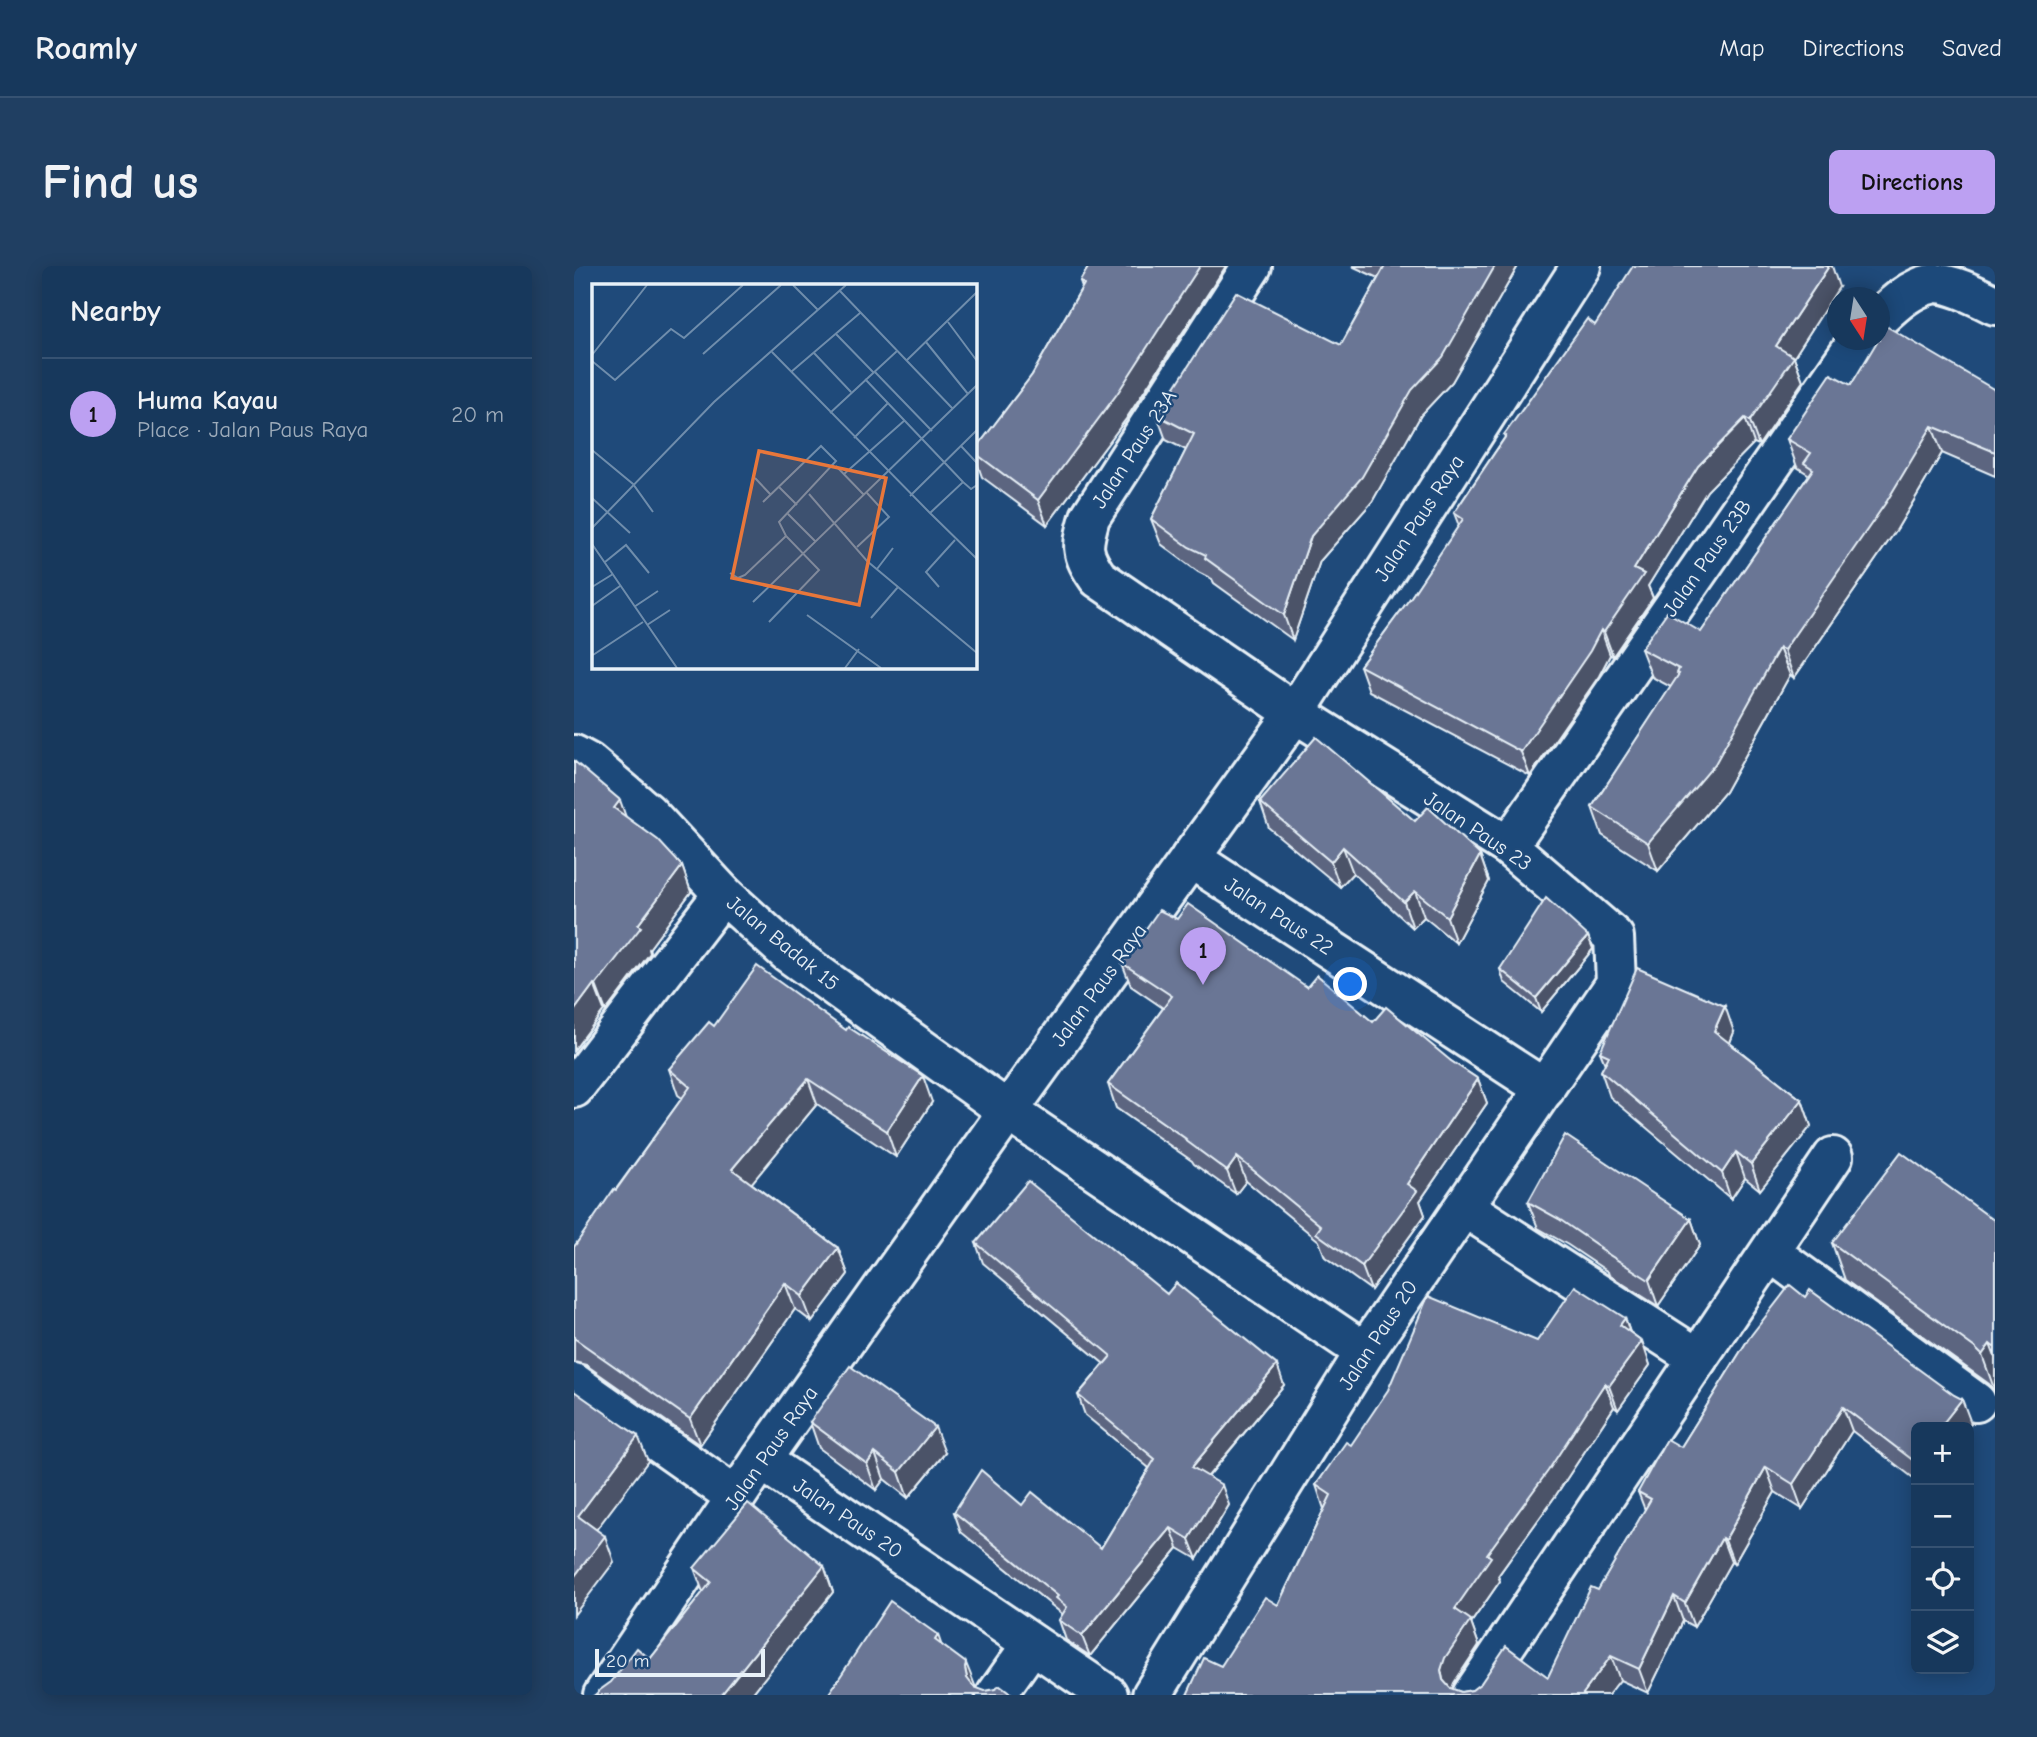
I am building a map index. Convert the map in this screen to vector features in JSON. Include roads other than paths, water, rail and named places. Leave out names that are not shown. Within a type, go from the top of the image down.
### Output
[{"type":"street","name":"Jalan Paus 23A","points":[[1252,266],[1090,517],[1083,542],[1085,559],[1098,578],[1295,713]]},
{"type":"street","name":"Jalan Paus Raya","points":[[603,1695],[761,1460],[1295,713],[1581,266]]},
{"type":"street","points":[[1890,307],[1901,297],[1933,283],[1963,290],[1995,304]]},
{"type":"street","name":"Jalan Paus 23B","points":[[1508,846],[1851,350]]},
{"type":"street","name":"Jalan Paus 23","points":[[1295,713],[1508,846],[1614,937],[1616,983]]},
{"type":"street","name":"Jalan Badak 15","points":[[574,755],[589,763],[647,812],[723,894],[787,951],[1008,1111],[1365,1352]]},
{"type":"street","name":"Jalan Paus 22","points":[[1190,858],[1545,1089]]},
{"type":"street","points":[[574,1088],[723,894]]},
{"type":"street","name":"Jalan Paus 20","points":[[1152,1695],[1365,1352],[1616,983]]},
{"type":"street","points":[[1472,1695],[1833,1157]]},
{"type":"street","points":[[1464,1207],[1698,1358]]},
{"type":"street","points":[[1770,1252],[1976,1402]]},
{"type":"street","points":[[574,1383],[736,1497]]},
{"type":"street","name":"Jalan Paus 20","points":[[761,1460],[1108,1695]]},
{"type":"street","points":[[996,1695],[1032,1644]]},
{"type":"place","name":"Huma Kayau","points":[[1203,985]]}]
